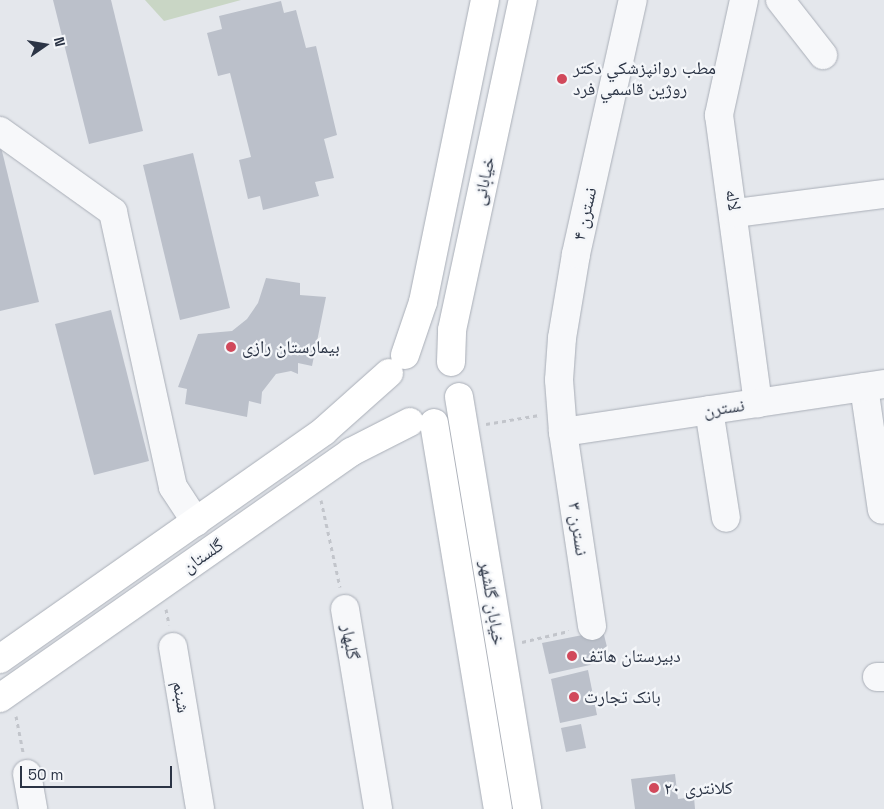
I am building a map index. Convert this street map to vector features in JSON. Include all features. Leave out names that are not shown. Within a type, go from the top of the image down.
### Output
[{"type":"main road","name":"خیابانی","points":[[397,364],[423,302],[485,0]]},
{"type":"main road","name":"خیابانی","points":[[451,362],[452,330],[523,0]]},
{"type":"main road","points":[[429,350],[451,362],[458,373],[459,397],[454,408],[422,422],[396,412],[387,396],[397,364],[429,350]]},
{"type":"main road","name":"گلستان","points":[[4,649],[196,522],[324,431],[397,364]]},
{"type":"main road","name":"خیابان گلشهر","points":[[459,397],[527,809]]},
{"type":"main road","name":"گلستان","points":[[6,694],[351,452],[422,422]]},
{"type":"main road","name":"خیابان گلشهر","points":[[422,422],[498,809]]},
{"type":"street","name":"نسترن ۴","points":[[562,422],[559,380],[567,302],[633,0]]},
{"type":"street","name":"لاله","points":[[744,0],[719,115],[735,213],[758,403]]},
{"type":"street","points":[[780,0],[822,55]]},
{"type":"street","points":[[0,130],[113,212],[173,487],[196,522]]},
{"type":"street","points":[[735,213],[884,194]]},
{"type":"street","name":"نسترن","points":[[562,422],[709,410],[874,385]]},
{"type":"street","points":[[874,385],[882,510]]},
{"type":"street","points":[[709,410],[726,518]]},
{"type":"street","name":"نسترن ٣","points":[[562,422],[592,626]]},
{"type":"street","name":"گلبهار","points":[[345,609],[378,809]]},
{"type":"street","name":"شبنم","points":[[173,648],[200,809]]},
{"type":"street","points":[[27,774],[33,809]]},
{"type":"path","points":[[463,427],[562,422]]},
{"type":"path","name":"گلبهار","points":[[316,477],[345,609]]},
{"type":"path","points":[[162,584],[173,648]]},
{"type":"path","points":[[499,647],[592,626]]},
{"type":"path","points":[[6,694],[27,774]]},
{"type":"green space","points":[[145,0],[241,0],[164,21]]},
{"type":"building","points":[[53,0],[111,0],[143,131],[89,144]]},
{"type":"building","points":[[281,1],[284,13],[296,10],[306,48],[316,46],[337,135],[324,139],[334,178],[315,182],[319,196],[263,210],[260,196],[248,199],[239,160],[251,157],[230,73],[218,76],[207,33],[222,29],[219,16]]},
{"type":"building","points":[[0,143],[39,302],[0,311]]},
{"type":"building","points":[[193,153],[230,308],[180,320],[143,165]]},
{"type":"building","points":[[266,278],[300,283],[300,295],[326,297],[312,366],[298,363],[298,374],[291,371],[276,374],[262,392],[261,404],[249,401],[247,417],[185,404],[187,389],[178,387],[198,334],[232,331],[247,319],[258,303]]},
{"type":"building","points":[[111,310],[149,461],[94,475],[55,324]]},
{"type":"building","name":"دبیرستان هاتف","points":[[603,631],[607,647],[590,665],[549,674],[542,643]]},
{"type":"building","name":"بانک تجارت","points":[[588,670],[597,715],[560,723],[551,679]]},
{"type":"building","points":[[581,724],[586,748],[566,752],[561,728]]},
{"type":"building","name":"کلانتری ۲۰","points":[[675,774],[678,799],[694,797],[695,809],[635,809],[631,779]]},
{"type":"place","name":"مطب روانپزشكي دكتر روژين قاسمي فرد","points":[[562,79]]},
{"type":"place","name":"بیمارستان رازی","points":[[231,347]]},
{"type":"place","name":"دبیرستان هاتف","points":[[572,656]]},
{"type":"place","name":"بانک تجارت","points":[[574,697]]},
{"type":"place","name":"کلانتری ۲۰","points":[[654,788]]}]
